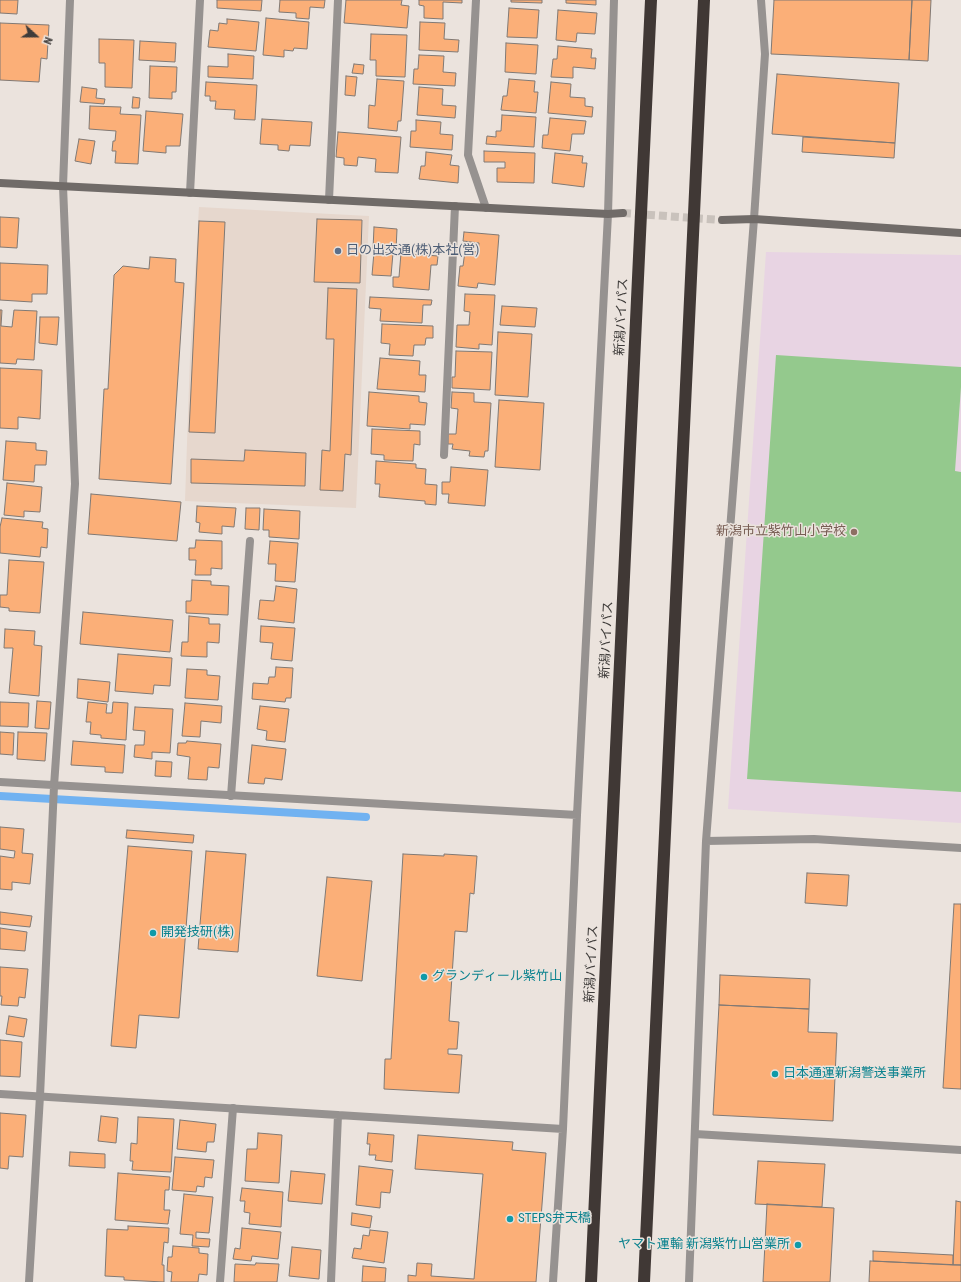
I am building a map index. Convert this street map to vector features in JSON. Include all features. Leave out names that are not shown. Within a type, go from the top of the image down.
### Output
[{"type":"highway","name":"新潟バイパス","points":[[591,1282],[651,0]]},
{"type":"highway","points":[[644,1282],[704,0]]},
{"type":"street","points":[[28,1282],[40,1096],[54,786],[76,484],[63,186],[70,0]]},
{"type":"street","points":[[190,193],[200,0]]},
{"type":"street","points":[[329,200],[338,0]]},
{"type":"street","points":[[476,0],[468,155],[486,208]]},
{"type":"street","points":[[553,1282],[563,1129],[608,214],[614,0]]},
{"type":"street","points":[[689,1282],[706,841],[754,220],[765,54],[761,0]]},
{"type":"street","points":[[0,183],[608,214],[623,213]]},
{"type":"street","points":[[444,454],[455,206]]},
{"type":"street","points":[[722,220],[754,220],[961,233]]},
{"type":"street","points":[[231,796],[250,541]]},
{"type":"street","points":[[0,782],[578,815]]},
{"type":"street","points":[[706,841],[814,840],[961,848]]},
{"type":"street","points":[[0,1094],[563,1129]]},
{"type":"street","points":[[220,1282],[233,1108]]},
{"type":"street","points":[[331,1282],[338,1115]]},
{"type":"street","points":[[695,1134],[961,1150]]},
{"type":"shaded area","points":[[199,207],[369,216],[356,508],[185,501],[190,357]]},
{"type":"shaded area","name":"新潟市立紫竹山小学校","points":[[766,252],[961,255],[961,823],[728,809]]},
{"type":"green space","name":"新潟市立紫竹山小学校","points":[[776,355],[961,367],[955,471],[961,472],[961,792],[747,779]]},
{"type":"building","points":[[0,0],[18,0],[17,14],[0,13]]},
{"type":"building","points":[[217,0],[262,0],[261,11],[217,8]]},
{"type":"building","points":[[280,0],[325,0],[324,8],[310,7],[309,19],[296,18],[296,13],[279,12]]},
{"type":"building","points":[[346,0],[402,0],[401,5],[409,6],[407,28],[344,23]]},
{"type":"building","points":[[419,0],[462,0],[462,3],[443,2],[443,19],[424,18],[424,6],[419,5]]},
{"type":"building","points":[[511,0],[542,0],[542,3],[511,2]]},
{"type":"building","points":[[566,0],[596,0],[596,5],[566,3]]},
{"type":"building","points":[[774,0],[912,0],[909,60],[771,54]]},
{"type":"building","points":[[912,0],[931,0],[928,61],[909,60]]},
{"type":"building","points":[[509,8],[539,10],[537,38],[507,37]]},
{"type":"building","points":[[558,10],[597,13],[595,34],[577,33],[576,42],[556,40]]},
{"type":"building","points":[[266,18],[309,22],[307,49],[294,48],[293,51],[284,50],[284,57],[263,55]]},
{"type":"building","points":[[227,19],[259,22],[256,51],[208,47],[210,30],[218,31],[219,23],[227,24]]},
{"type":"building","points":[[420,22],[445,23],[444,39],[459,40],[458,52],[419,50]]},
{"type":"building","points":[[0,23],[49,25],[47,59],[41,58],[39,82],[0,80]]},
{"type":"building","points":[[371,34],[407,35],[405,77],[376,76],[376,60],[370,60]]},
{"type":"building","points":[[99,39],[134,40],[132,88],[105,87],[105,63],[99,63]]},
{"type":"building","points":[[140,41],[176,43],[175,62],[139,60]]},
{"type":"building","points":[[506,43],[538,45],[536,74],[505,72]]},
{"type":"building","points":[[558,46],[592,49],[591,58],[596,58],[595,69],[573,67],[573,78],[551,77],[553,59],[557,59]]},
{"type":"building","points":[[228,54],[254,56],[253,79],[208,77],[208,66],[228,67]]},
{"type":"building","points":[[419,55],[444,56],[443,72],[456,73],[455,86],[413,84],[414,69],[418,69]]},
{"type":"building","points":[[354,64],[364,65],[363,74],[352,73]]},
{"type":"building","points":[[150,66],[177,67],[176,92],[172,92],[172,99],[149,98]]},
{"type":"building","points":[[777,74],[899,83],[895,143],[772,134]]},
{"type":"building","points":[[346,76],[357,77],[355,96],[345,95]]},
{"type":"building","points":[[377,79],[404,81],[401,121],[398,121],[397,131],[368,128],[369,105],[375,106]]},
{"type":"building","points":[[509,79],[535,81],[534,92],[538,92],[536,113],[501,110],[503,96],[507,96]]},
{"type":"building","points":[[206,82],[257,85],[255,120],[234,119],[235,110],[215,109],[216,101],[210,101],[210,96],[205,96]]},
{"type":"building","points":[[551,82],[571,84],[570,97],[585,98],[585,106],[593,107],[592,117],[548,113]]},
{"type":"building","points":[[82,87],[97,89],[96,98],[105,99],[104,104],[80,102]]},
{"type":"building","points":[[419,87],[443,89],[442,105],[456,106],[455,118],[417,115]]},
{"type":"building","points":[[133,97],[140,98],[139,108],[132,108]]},
{"type":"building","points":[[90,106],[121,107],[120,114],[141,115],[138,164],[115,163],[116,151],[112,151],[116,131],[89,129]]},
{"type":"building","points":[[146,111],[183,114],[180,146],[166,146],[166,153],[143,151]]},
{"type":"building","points":[[502,115],[536,117],[534,147],[486,144],[487,136],[496,137],[496,131],[501,131]]},
{"type":"building","points":[[550,118],[586,121],[584,134],[572,134],[570,151],[542,148],[543,135],[548,135]]},
{"type":"building","points":[[262,119],[312,122],[310,146],[290,145],[289,151],[278,150],[278,145],[260,144]]},
{"type":"building","points":[[416,120],[441,122],[440,134],[453,135],[452,150],[410,147],[411,131],[416,131]]},
{"type":"building","points":[[338,132],[401,137],[398,173],[375,172],[376,159],[358,157],[357,166],[344,165],[344,158],[336,157]]},
{"type":"building","points":[[803,137],[895,143],[894,158],[802,152]]},
{"type":"building","points":[[79,139],[95,141],[91,164],[75,161]]},
{"type":"building","points":[[484,151],[535,153],[534,183],[497,182],[497,168],[505,168],[505,162],[484,162]]},
{"type":"building","points":[[426,152],[452,155],[450,165],[459,166],[458,183],[419,179],[421,166],[425,166]]},
{"type":"building","points":[[555,153],[583,156],[582,163],[587,163],[584,187],[552,183]]},
{"type":"building","points":[[0,217],[19,218],[17,248],[0,247]]},
{"type":"building","name":"日の出交通(株)本社(営)","points":[[317,219],[362,220],[360,283],[314,282]]},
{"type":"building","points":[[199,221],[225,222],[215,433],[189,432]]},
{"type":"building","points":[[374,227],[397,229],[396,250],[373,249]]},
{"type":"building","points":[[464,232],[499,235],[495,285],[478,283],[477,288],[458,286],[460,266],[463,266],[465,251],[478,252],[479,243],[463,241]]},
{"type":"building","points":[[374,252],[393,253],[391,276],[372,275]]},
{"type":"building","points":[[401,253],[438,256],[437,265],[431,265],[429,290],[393,287],[393,277],[399,277]]},
{"type":"building","points":[[150,257],[176,259],[175,282],[184,283],[171,484],[99,479],[104,389],[108,389],[114,275],[123,266],[149,269]]},
{"type":"building","points":[[0,263],[48,265],[47,294],[32,294],[32,302],[0,300]]},
{"type":"building","points":[[328,288],[357,289],[351,455],[345,454],[343,491],[320,490],[322,450],[330,451],[334,339],[326,339]]},
{"type":"building","points":[[465,294],[495,295],[492,345],[479,344],[479,349],[456,347],[457,325],[469,325],[470,312],[464,311]]},
{"type":"building","points":[[370,297],[432,300],[431,305],[423,305],[422,323],[380,321],[381,309],[369,308]]},
{"type":"building","points":[[502,306],[537,308],[535,327],[500,325]]},
{"type":"building","points":[[0,310],[2,310],[1,326],[12,327],[14,310],[37,311],[34,360],[17,359],[16,364],[0,363]]},
{"type":"building","points":[[40,317],[59,317],[57,345],[39,343]]},
{"type":"building","points":[[382,324],[433,326],[433,338],[426,338],[425,345],[414,345],[413,356],[389,355],[390,344],[381,343]]},
{"type":"building","points":[[498,332],[532,334],[528,397],[495,395]]},
{"type":"building","points":[[456,351],[492,352],[490,390],[452,388],[452,377],[455,377]]},
{"type":"building","points":[[380,358],[420,361],[419,375],[426,375],[425,392],[377,389]]},
{"type":"building","points":[[0,368],[42,370],[40,419],[18,417],[18,429],[0,428]]},
{"type":"building","points":[[369,392],[419,396],[419,402],[427,403],[425,425],[410,424],[410,429],[367,426]]},
{"type":"building","points":[[452,392],[474,393],[474,402],[491,403],[488,451],[485,451],[484,457],[469,456],[470,451],[452,449],[453,444],[448,444],[448,434],[456,434],[458,409],[451,408]]},
{"type":"building","points":[[499,400],[544,403],[540,470],[495,467]]},
{"type":"building","points":[[372,429],[420,431],[420,445],[414,444],[413,461],[384,460],[384,455],[371,454]]},
{"type":"building","points":[[6,441],[36,443],[36,450],[47,451],[46,465],[35,465],[34,482],[3,480]]},
{"type":"building","points":[[245,450],[306,453],[305,486],[191,483],[191,459],[244,461]]},
{"type":"building","points":[[376,461],[416,464],[416,468],[426,469],[425,484],[437,485],[436,505],[425,504],[425,501],[379,497],[380,484],[375,484]]},
{"type":"building","points":[[451,467],[488,470],[485,506],[448,503],[449,494],[442,494],[442,482],[450,482]]},
{"type":"building","points":[[7,483],[42,487],[40,512],[24,511],[24,517],[4,515]]},
{"type":"building","points":[[91,494],[181,502],[177,541],[88,534]]},
{"type":"building","points":[[197,506],[236,508],[234,527],[222,526],[222,534],[199,532],[200,523],[196,522]]},
{"type":"building","points":[[246,508],[260,508],[259,530],[245,529]]},
{"type":"building","points":[[264,509],[300,511],[299,539],[269,537],[269,530],[263,530]]},
{"type":"building","points":[[2,518],[43,522],[42,528],[48,529],[47,548],[41,547],[40,557],[0,553],[0,527]]},
{"type":"building","points":[[196,540],[222,541],[222,569],[211,568],[211,575],[195,575],[196,560],[189,560],[189,548],[195,548]]},
{"type":"building","points":[[270,541],[298,543],[295,582],[275,581],[276,564],[268,564]]},
{"type":"building","points":[[9,560],[44,562],[40,613],[9,611],[9,608],[0,607],[0,595],[7,595]]},
{"type":"building","points":[[192,580],[211,581],[211,585],[229,586],[228,615],[186,613],[186,601],[191,601]]},
{"type":"building","points":[[276,586],[297,589],[294,623],[258,619],[260,600],[274,601]]},
{"type":"building","points":[[83,612],[173,620],[170,652],[80,644]]},
{"type":"building","points":[[189,616],[209,618],[209,624],[220,624],[219,643],[207,642],[207,657],[181,656],[182,642],[188,642]]},
{"type":"building","points":[[261,626],[295,628],[292,661],[271,659],[273,643],[260,642]]},
{"type":"building","points":[[5,629],[35,631],[34,645],[42,646],[39,696],[9,693],[13,648],[4,648]]},
{"type":"building","points":[[118,654],[172,658],[170,686],[154,685],[153,694],[115,691]]},
{"type":"building","points":[[276,667],[293,668],[291,698],[286,698],[285,702],[252,699],[253,683],[268,684],[269,677],[275,677]]},
{"type":"building","points":[[187,669],[207,670],[207,675],[220,676],[218,700],[185,698]]},
{"type":"building","points":[[78,679],[110,682],[108,702],[77,698]]},
{"type":"building","points":[[37,701],[51,702],[49,729],[35,728]]},
{"type":"building","points":[[0,702],[29,703],[28,727],[0,726]]},
{"type":"building","points":[[88,702],[107,704],[106,713],[112,713],[113,702],[128,703],[126,740],[101,738],[101,735],[90,734],[91,722],[86,722]]},
{"type":"building","points":[[185,703],[222,706],[221,723],[201,721],[200,737],[182,736]]},
{"type":"building","points":[[260,706],[289,709],[285,742],[266,740],[267,731],[257,729]]},
{"type":"building","points":[[135,707],[173,709],[170,753],[152,752],[152,759],[134,757],[135,745],[144,745],[145,731],[133,730]]},
{"type":"building","points":[[0,732],[14,733],[13,755],[0,754]]},
{"type":"building","points":[[18,732],[47,733],[45,761],[17,759]]},
{"type":"building","points":[[73,741],[125,745],[123,773],[105,772],[105,767],[71,765]]},
{"type":"building","points":[[187,741],[221,744],[219,768],[208,767],[207,780],[188,779],[190,757],[177,755],[178,743],[186,743]]},
{"type":"building","points":[[252,745],[286,749],[282,780],[265,778],[264,784],[248,783]]},
{"type":"building","points":[[156,761],[172,762],[171,777],[155,776]]},
{"type":"building","points":[[0,827],[24,829],[22,853],[33,854],[30,884],[12,882],[12,890],[0,889],[0,856],[14,858],[15,851],[0,849]]},
{"type":"building","points":[[127,830],[194,835],[193,843],[126,838]]},
{"type":"building","name":"開発技研(株)","points":[[128,846],[192,851],[179,1018],[139,1015],[136,1048],[111,1046]]},
{"type":"building","points":[[206,851],[246,854],[238,952],[198,949]]},
{"type":"building","name":"グランディール紫竹山","points":[[403,854],[477,856],[474,894],[470,893],[467,932],[455,931],[449,1021],[459,1022],[457,1049],[448,1049],[448,1054],[462,1055],[459,1093],[384,1089],[385,1059],[391,1059]]},
{"type":"building","points":[[807,873],[849,875],[847,906],[805,903]]},
{"type":"building","points":[[327,877],[372,881],[362,981],[317,976]]},
{"type":"building","points":[[954,904],[961,904],[961,1089],[943,1088]]},
{"type":"building","points":[[0,912],[32,916],[30,927],[0,924]]},
{"type":"building","points":[[0,928],[27,932],[25,951],[0,949]]},
{"type":"building","points":[[0,967],[28,969],[25,998],[19,997],[18,1006],[1,1005],[2,996],[0,996]]},
{"type":"building","points":[[720,975],[810,979],[809,1009],[719,1005]]},
{"type":"building","name":"日本通運新潟警送事業所","points":[[719,1005],[809,1009],[808,1032],[837,1033],[833,1121],[713,1115]]},
{"type":"building","points":[[9,1016],[27,1019],[24,1037],[6,1034]]},
{"type":"building","points":[[0,1040],[22,1042],[20,1077],[0,1076]]},
{"type":"building","points":[[0,1113],[26,1115],[23,1157],[9,1156],[8,1169],[0,1168]]},
{"type":"building","points":[[101,1116],[118,1118],[116,1143],[98,1141]]},
{"type":"building","points":[[138,1117],[174,1119],[171,1172],[132,1170],[133,1161],[130,1161],[131,1143],[137,1144]]},
{"type":"building","points":[[180,1120],[216,1124],[214,1142],[207,1142],[206,1152],[177,1149]]},
{"type":"building","points":[[258,1133],[282,1135],[279,1183],[245,1181],[247,1149],[257,1149]]},
{"type":"building","points":[[368,1133],[394,1135],[392,1162],[375,1160],[376,1155],[369,1155],[370,1144],[367,1144]]},
{"type":"building","name":"STEPS弁天橋","points":[[418,1135],[513,1142],[512,1150],[546,1153],[536,1282],[408,1282],[408,1275],[416,1276],[417,1263],[432,1264],[431,1276],[474,1279],[483,1174],[415,1169]]},
{"type":"building","points":[[70,1152],[105,1154],[105,1168],[69,1166]]},
{"type":"building","points":[[175,1157],[214,1160],[212,1178],[205,1177],[204,1187],[197,1186],[196,1192],[172,1190]]},
{"type":"building","points":[[758,1161],[825,1164],[822,1207],[755,1204]]},
{"type":"building","points":[[359,1166],[393,1170],[390,1193],[381,1192],[380,1208],[356,1205]]},
{"type":"building","points":[[291,1171],[325,1174],[322,1204],[288,1201]]},
{"type":"building","points":[[118,1173],[170,1177],[169,1190],[165,1190],[164,1210],[170,1210],[168,1224],[115,1220]]},
{"type":"building","points":[[242,1188],[283,1192],[281,1227],[249,1224],[250,1213],[244,1212],[245,1201],[240,1201]]},
{"type":"building","points":[[184,1194],[213,1197],[209,1233],[196,1232],[196,1238],[210,1239],[209,1247],[192,1246],[193,1235],[180,1234]]},
{"type":"building","points":[[956,1201],[961,1202],[961,1265],[953,1265]]},
{"type":"building","name":"ヤマト運輸 新潟紫竹山営業所","points":[[767,1204],[834,1208],[830,1282],[763,1282]]},
{"type":"building","points":[[352,1213],[372,1216],[370,1228],[351,1225]]},
{"type":"building","points":[[128,1226],[169,1228],[168,1243],[164,1242],[162,1265],[164,1265],[164,1282],[124,1280],[124,1277],[105,1276],[107,1229],[128,1230]]},
{"type":"building","points":[[242,1228],[281,1232],[278,1259],[252,1256],[251,1261],[233,1259],[235,1248],[240,1249]]},
{"type":"building","points":[[370,1230],[388,1232],[384,1263],[352,1258],[354,1248],[361,1249],[363,1235],[369,1236]]},
{"type":"building","points":[[173,1246],[199,1248],[199,1253],[208,1254],[207,1275],[199,1274],[198,1282],[171,1282],[172,1272],[167,1271],[168,1257],[172,1257]]},
{"type":"building","points":[[292,1247],[321,1250],[319,1279],[289,1276]]},
{"type":"building","points":[[873,1251],[953,1255],[953,1265],[873,1261]]},
{"type":"building","points":[[870,1261],[961,1265],[961,1282],[869,1282]]},
{"type":"building","points":[[256,1263],[279,1264],[277,1282],[234,1282],[235,1264],[255,1265]]},
{"type":"building","points":[[363,1266],[386,1268],[385,1282],[362,1282]]},
{"type":"waterway","points":[[0,796],[366,817]]},
{"type":"tunnel","points":[[623,213],[722,220]]},
{"type":"place","name":"日の出交通(株)本社(営)","points":[[338,251]]},
{"type":"place","name":"新潟市立紫竹山小学校","points":[[854,532]]},
{"type":"place","name":"開発技研(株)","points":[[153,933]]},
{"type":"place","name":"グランディール紫竹山","points":[[424,977]]},
{"type":"place","name":"日本通運新潟警送事業所","points":[[775,1074]]},
{"type":"place","name":"STEPS弁天橋","points":[[510,1219]]},
{"type":"place","name":"ヤマト運輸 新潟紫竹山営業所","points":[[798,1245]]}]
